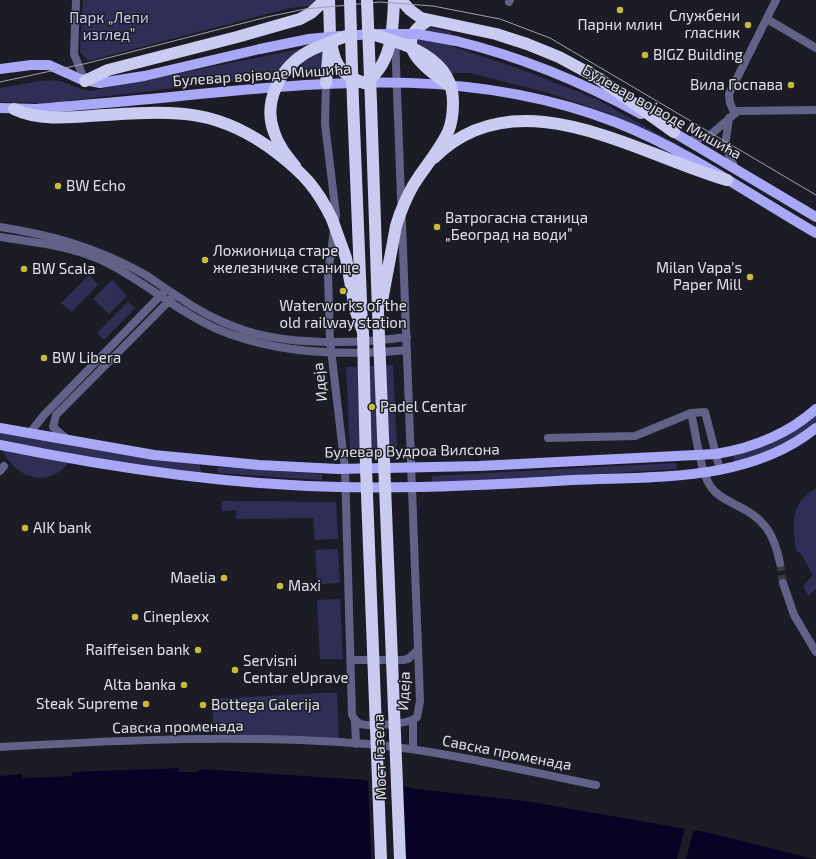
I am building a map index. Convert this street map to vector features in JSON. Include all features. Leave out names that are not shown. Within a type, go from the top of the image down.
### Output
[{"type":"highway","points":[[86,81],[108,70],[237,37],[300,19],[311,13],[325,0]]},
{"type":"highway","points":[[326,84],[330,34],[329,0]]},
{"type":"highway","name":"Мост Газела","points":[[350,0],[381,859]]},
{"type":"highway","name":"Мост Газела","points":[[367,0],[400,859]]},
{"type":"highway","points":[[330,34],[334,57],[341,71],[351,78],[364,83],[373,78],[385,62],[394,20],[394,0]]},
{"type":"highway","points":[[401,0],[414,14],[429,20],[496,34],[527,44],[559,57],[598,78],[674,132]]},
{"type":"highway","points":[[429,20],[418,27],[413,35],[411,43],[412,50],[425,67],[447,84]]},
{"type":"highway","points":[[371,34],[424,53],[436,62],[449,80],[453,95],[451,124],[444,140],[407,197],[396,226],[386,285],[378,312]]},
{"type":"highway","points":[[346,36],[304,54],[288,68],[277,84],[272,105],[271,124],[278,142],[294,166],[316,190],[332,219],[346,258],[355,309],[363,332]]},
{"type":"highway","points":[[14,109],[22,113],[47,117],[148,112],[193,114],[229,123],[264,143],[294,166]]},
{"type":"highway","points":[[429,163],[459,138],[476,130],[503,122],[540,121],[602,135],[697,171],[727,180]]},
{"type":"main road","name":"Булевар војводе Мишића","points":[[86,81],[100,83],[144,76],[309,39],[371,34],[418,34],[456,41],[489,49],[577,81],[674,132],[816,217]]},
{"type":"main road","points":[[0,70],[31,65],[49,65],[86,81]]},
{"type":"main road","name":"Булевар војводе Мишића","points":[[0,108],[36,109],[288,85],[397,82],[447,84],[547,100],[597,116],[656,140],[816,233]]},
{"type":"main road","name":"Булевар Вудроа Вилсона","points":[[0,428],[71,442],[154,455],[198,460],[345,469],[412,468],[716,454],[752,445],[771,438],[794,426],[816,409]]},
{"type":"main road","points":[[0,446],[105,465],[189,477],[282,484],[413,488],[652,476],[720,470],[749,463],[776,452],[799,440],[816,428]]},
{"type":"street","points":[[76,0],[74,54],[86,81]]},
{"type":"street","points":[[734,168],[725,146],[732,115],[729,94],[776,0]]},
{"type":"street","points":[[767,19],[816,48]]},
{"type":"street","name":"Идеја","points":[[326,84],[326,131],[336,215],[328,275],[330,341],[345,469],[352,715],[355,720],[365,724],[413,721],[419,713],[420,701],[394,20]]},
{"type":"street","points":[[688,141],[709,136],[732,115],[743,110],[816,110]]},
{"type":"street","points":[[0,227],[32,232],[93,248],[121,261],[196,309],[240,329],[282,338],[330,341],[383,340],[407,337]]},
{"type":"street","points":[[0,237],[62,248],[95,258],[117,268],[194,318],[239,338],[298,350],[383,352],[407,350]]},
{"type":"street","points":[[29,434],[44,415],[166,289]]},
{"type":"street","points":[[71,442],[53,427],[56,415],[175,295]]},
{"type":"street","points":[[548,438],[616,438],[635,436],[691,413],[704,412],[720,470]]},
{"type":"street","points":[[691,413],[709,484],[717,494],[753,514],[763,522],[773,539],[780,563]]},
{"type":"street","points":[[783,583],[794,615],[802,631],[816,652]]},
{"type":"street","points":[[351,660],[403,660],[408,659],[418,650]]},
{"type":"street","points":[[355,720],[356,744]]},
{"type":"street","points":[[413,721],[413,749]]},
{"type":"street","name":"Савска променада","points":[[0,747],[188,739],[356,744],[413,749],[596,785]]},
{"type":"green space","name":"Парк „Лепи изглед”","points":[[83,0],[317,0],[316,5],[290,8],[88,61],[80,52]]},
{"type":"green space","points":[[427,27],[451,32],[451,46],[523,70],[596,99],[685,149],[607,113],[545,92],[470,73],[454,73],[437,70],[417,48],[416,38]]},
{"type":"green space","points":[[325,44],[325,71],[46,103],[0,102],[0,88],[38,81],[60,81],[90,91]]},
{"type":"green space","points":[[89,275],[98,285],[71,312],[61,303]]},
{"type":"green space","points":[[112,280],[127,296],[109,314],[93,299]]},
{"type":"green space","points":[[128,302],[135,308],[104,340],[97,333]]},
{"type":"green space","name":"Padel Centar","points":[[393,365],[397,447],[350,449],[346,367]]},
{"type":"green space","points":[[816,414],[816,423],[797,436],[777,446],[735,462],[733,456],[769,445],[791,432]]},
{"type":"green space","points":[[0,428],[198,460],[203,478],[0,445]]},
{"type":"green space","points":[[2,450],[68,463],[60,471],[51,476],[41,478],[32,477],[15,467]]},
{"type":"green space","points":[[676,463],[677,469],[432,484],[432,476]]},
{"type":"green space","points":[[217,467],[322,474],[322,480],[217,473]]},
{"type":"green space","points":[[816,488],[816,589],[808,596],[803,586],[813,575],[802,555],[796,550],[794,523],[797,508],[801,501],[807,494]]},
{"type":"green space","points":[[222,501],[336,502],[338,539],[315,540],[313,518],[236,519],[236,510],[222,511]]},
{"type":"green space","points":[[338,549],[340,583],[317,584],[315,550]]},
{"type":"green space","points":[[340,599],[343,659],[320,659],[317,600]]},
{"type":"green space","points":[[337,693],[339,740],[214,733],[212,699]]},
{"type":"shaded area","points":[[180,768],[177,772],[198,772],[200,769],[364,780],[417,789],[525,801],[710,833],[814,859],[0,859],[0,776],[22,774],[23,778],[72,776],[72,772]]},
{"type":"pier","points":[[368,779],[399,784],[402,859],[371,859]]},
{"type":"pier","points":[[685,827],[694,828],[686,859],[677,859]]},
{"type":"tunnel","points":[[780,563],[783,583]]},
{"type":"tram line","points":[[0,82],[88,63],[267,17],[305,9],[380,2],[433,6],[500,19],[550,38],[816,195]]},
{"type":"place","name":"Парни млин","points":[[620,10]]},
{"type":"place","name":"Службени гласник","points":[[748,25]]},
{"type":"place","name":"BIGZ Building","points":[[645,55]]},
{"type":"place","name":"Вила Госпава","points":[[791,85]]},
{"type":"place","name":"BW Echo","points":[[58,186]]},
{"type":"place","name":"Ватрогасна станица „Београд на води”","points":[[437,227]]},
{"type":"place","name":"Ложионица старе железничке станице","points":[[205,260]]},
{"type":"place","name":"BW Scala","points":[[24,269]]},
{"type":"place","name":"Milan Vapa's Paper Mill","points":[[750,277]]},
{"type":"place","name":"Waterworks of the old railway station","points":[[343,291]]},
{"type":"place","name":"BW Libera","points":[[44,358]]},
{"type":"place","name":"Padel Centar","points":[[372,407]]},
{"type":"place","name":"AIK bank","points":[[25,528]]},
{"type":"place","name":"Maelia","points":[[224,578]]},
{"type":"place","name":"Maxi","points":[[280,586]]},
{"type":"place","name":"Cineplexx","points":[[135,617]]},
{"type":"place","name":"Raiffeisen bank","points":[[198,650]]},
{"type":"place","name":"Servisni Centar eUprave","points":[[235,670]]},
{"type":"place","name":"Alta banka","points":[[184,685]]},
{"type":"place","name":"Steak Supreme","points":[[146,704]]},
{"type":"place","name":"Bottega Galerija","points":[[203,705]]}]
